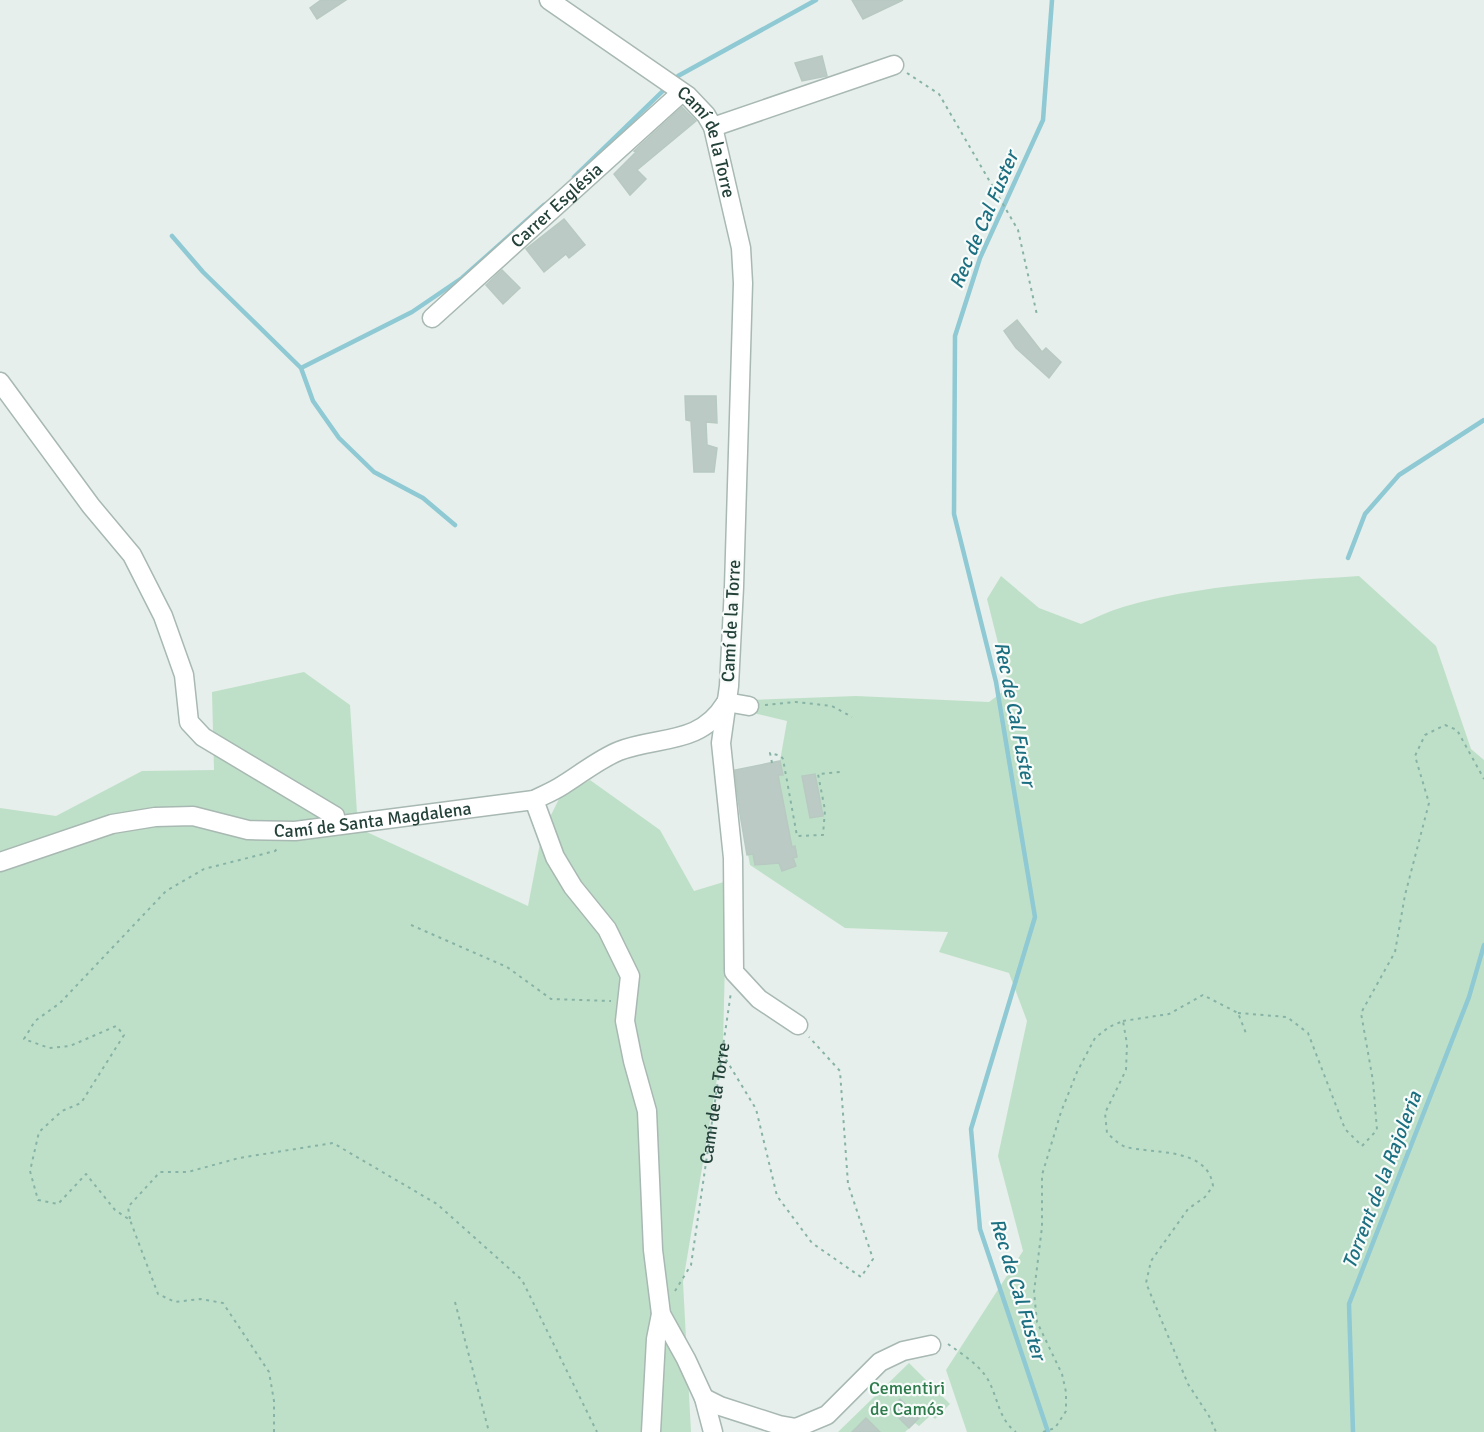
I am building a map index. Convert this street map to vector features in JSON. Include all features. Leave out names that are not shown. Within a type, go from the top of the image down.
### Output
[{"type":"street","name":"Camí de la Torre","points":[[549,0],[688,96],[706,116],[713,127],[741,248],[743,283],[734,587],[729,686],[721,743],[733,858],[734,972]]},
{"type":"street","points":[[713,127],[894,64]]},
{"type":"street","name":"Carrer Església","points":[[432,318],[681,93]]},
{"type":"street","points":[[0,382],[91,506],[132,555],[163,616],[184,675],[189,722],[204,737],[335,816],[336,825]]},
{"type":"street","points":[[726,702],[750,706]]},
{"type":"street","name":"Camí de Santa Magdalena","points":[[0,862],[112,824],[155,817],[193,816],[248,830],[295,831],[534,800],[618,752],[657,741],[684,737],[711,723],[726,702]]},
{"type":"street","points":[[534,800],[555,857],[573,887],[607,929],[630,976],[625,1021],[646,1111],[654,1250],[661,1314],[656,1339],[651,1432]]},
{"type":"street","points":[[734,972],[759,999],[798,1025]]},
{"type":"street","points":[[661,1314],[687,1359],[704,1398],[713,1432]]},
{"type":"street","points":[[704,1398],[720,1406],[779,1425],[796,1428],[827,1415],[880,1362],[903,1351],[931,1346]]},
{"type":"path","points":[[894,64],[939,94],[1018,230],[1037,315]]},
{"type":"path","points":[[750,706],[796,702],[832,706],[852,717]]},
{"type":"path","points":[[1042,1432],[1055,1428],[1066,1411],[1066,1392],[1062,1374],[1037,1322],[1034,1292],[1042,1227],[1042,1175],[1061,1112],[1077,1072],[1095,1038],[1109,1027],[1124,1021],[1169,1014],[1203,995],[1238,1013],[1287,1017],[1308,1033],[1345,1129],[1362,1146],[1377,1130],[1373,1081],[1361,1014],[1395,952],[1405,895],[1429,803],[1414,756],[1425,735],[1444,725],[1457,730],[1484,778]]},
{"type":"path","points":[[771,763],[770,753],[781,756],[783,759],[797,836],[823,836],[825,810],[818,774],[840,772]]},
{"type":"path","points":[[130,1221],[115,1210],[86,1174],[58,1204],[38,1200],[30,1171],[39,1132],[62,1112],[81,1103],[124,1035],[116,1026],[70,1046],[49,1048],[24,1039],[35,1022],[60,1004],[166,891],[204,869],[275,851],[295,831]]},
{"type":"path","points":[[411,925],[507,967],[551,999],[627,1002]]},
{"type":"path","name":"Camí de la Torre","points":[[661,1314],[691,1265],[734,972]]},
{"type":"path","points":[[1238,1013],[1247,1036]]},
{"type":"path","points":[[1124,1021],[1127,1044],[1126,1070],[1105,1113],[1107,1133],[1123,1147],[1185,1155],[1203,1167],[1212,1178],[1213,1186],[1205,1197],[1188,1209],[1150,1261],[1146,1283],[1188,1384],[1209,1416],[1216,1432]]},
{"type":"path","points":[[722,1053],[756,1109],[777,1196],[812,1243],[861,1277],[873,1258],[848,1184],[840,1071],[798,1025]]},
{"type":"path","points":[[274,1432],[274,1401],[269,1372],[223,1303],[200,1299],[175,1302],[158,1294],[130,1221],[128,1207],[160,1172],[188,1172],[239,1158],[333,1143],[437,1204],[522,1280],[597,1432]]},
{"type":"path","points":[[455,1302],[489,1432]]},
{"type":"path","points":[[931,1346],[947,1344],[969,1358],[987,1379],[1005,1421],[1016,1432]]},
{"type":"green space","points":[[1001,576],[1039,608],[1081,624],[1123,607],[1181,594],[1240,585],[1359,576],[1436,646],[1471,749],[1484,760],[1484,1432],[967,1432],[946,1370],[1023,1251],[998,1156],[1027,1021],[1009,973],[939,952],[948,932],[845,928],[750,865],[732,771],[780,761],[787,721],[749,712],[751,700],[856,696],[989,702],[1009,687],[987,599]]},
{"type":"green space","points":[[304,672],[350,705],[358,828],[528,906],[542,833],[560,797],[590,780],[660,830],[694,891],[727,881],[723,1043],[683,1282],[691,1432],[0,1432],[0,808],[56,816],[142,771],[214,770],[212,692]]},
{"type":"green space","name":"Cementiri de Camós","points":[[909,1363],[950,1404],[935,1419],[931,1415],[919,1426],[915,1423],[905,1432],[838,1432]]},
{"type":"building","points":[[321,0],[346,0],[317,19],[310,8]]},
{"type":"building","points":[[852,0],[903,0],[863,19]]},
{"type":"building","points":[[822,56],[827,76],[802,81],[795,63]]},
{"type":"building","points":[[682,107],[696,121],[637,170],[646,179],[630,195],[614,174],[636,152],[634,151]]},
{"type":"building","points":[[564,219],[585,245],[569,258],[566,254],[544,272],[526,249]]},
{"type":"building","points":[[502,270],[520,288],[503,304],[486,285]]},
{"type":"building","points":[[1017,320],[1042,352],[1046,348],[1061,362],[1049,378],[1016,348],[1004,331]]},
{"type":"building","points":[[685,396],[716,396],[717,423],[706,422],[707,445],[717,448],[714,472],[694,472],[691,421],[686,420]]},
{"type":"building","points":[[780,761],[783,775],[778,775],[792,847],[795,846],[797,857],[793,858],[796,866],[782,871],[779,863],[755,865],[753,854],[747,855],[735,770]]},
{"type":"building","points":[[815,774],[823,816],[810,818],[802,776]]},
{"type":"building","points":[[900,1399],[919,1418],[909,1428],[890,1409]]},
{"type":"building","points":[[866,1418],[880,1432],[852,1432]]},
{"type":"waterway","points":[[673,81],[678,76],[816,0]]},
{"type":"waterway","name":"Rec de Cal Fuster","points":[[1048,1432],[980,1229],[971,1129],[1035,917],[996,682],[954,514],[955,336],[980,258],[1043,120],[1052,0]]},
{"type":"waterway","points":[[574,177],[667,87]]},
{"type":"waterway","points":[[301,368],[412,312],[462,278],[544,205]]},
{"type":"waterway","points":[[172,236],[203,272],[301,368],[313,401],[339,438],[374,472],[423,498],[455,525]]},
{"type":"waterway","points":[[1348,558],[1365,514],[1399,475],[1484,420]]},
{"type":"waterway","name":"Torrent de la Rajoleria","points":[[1353,1432],[1349,1304],[1469,997],[1484,945]]}]
